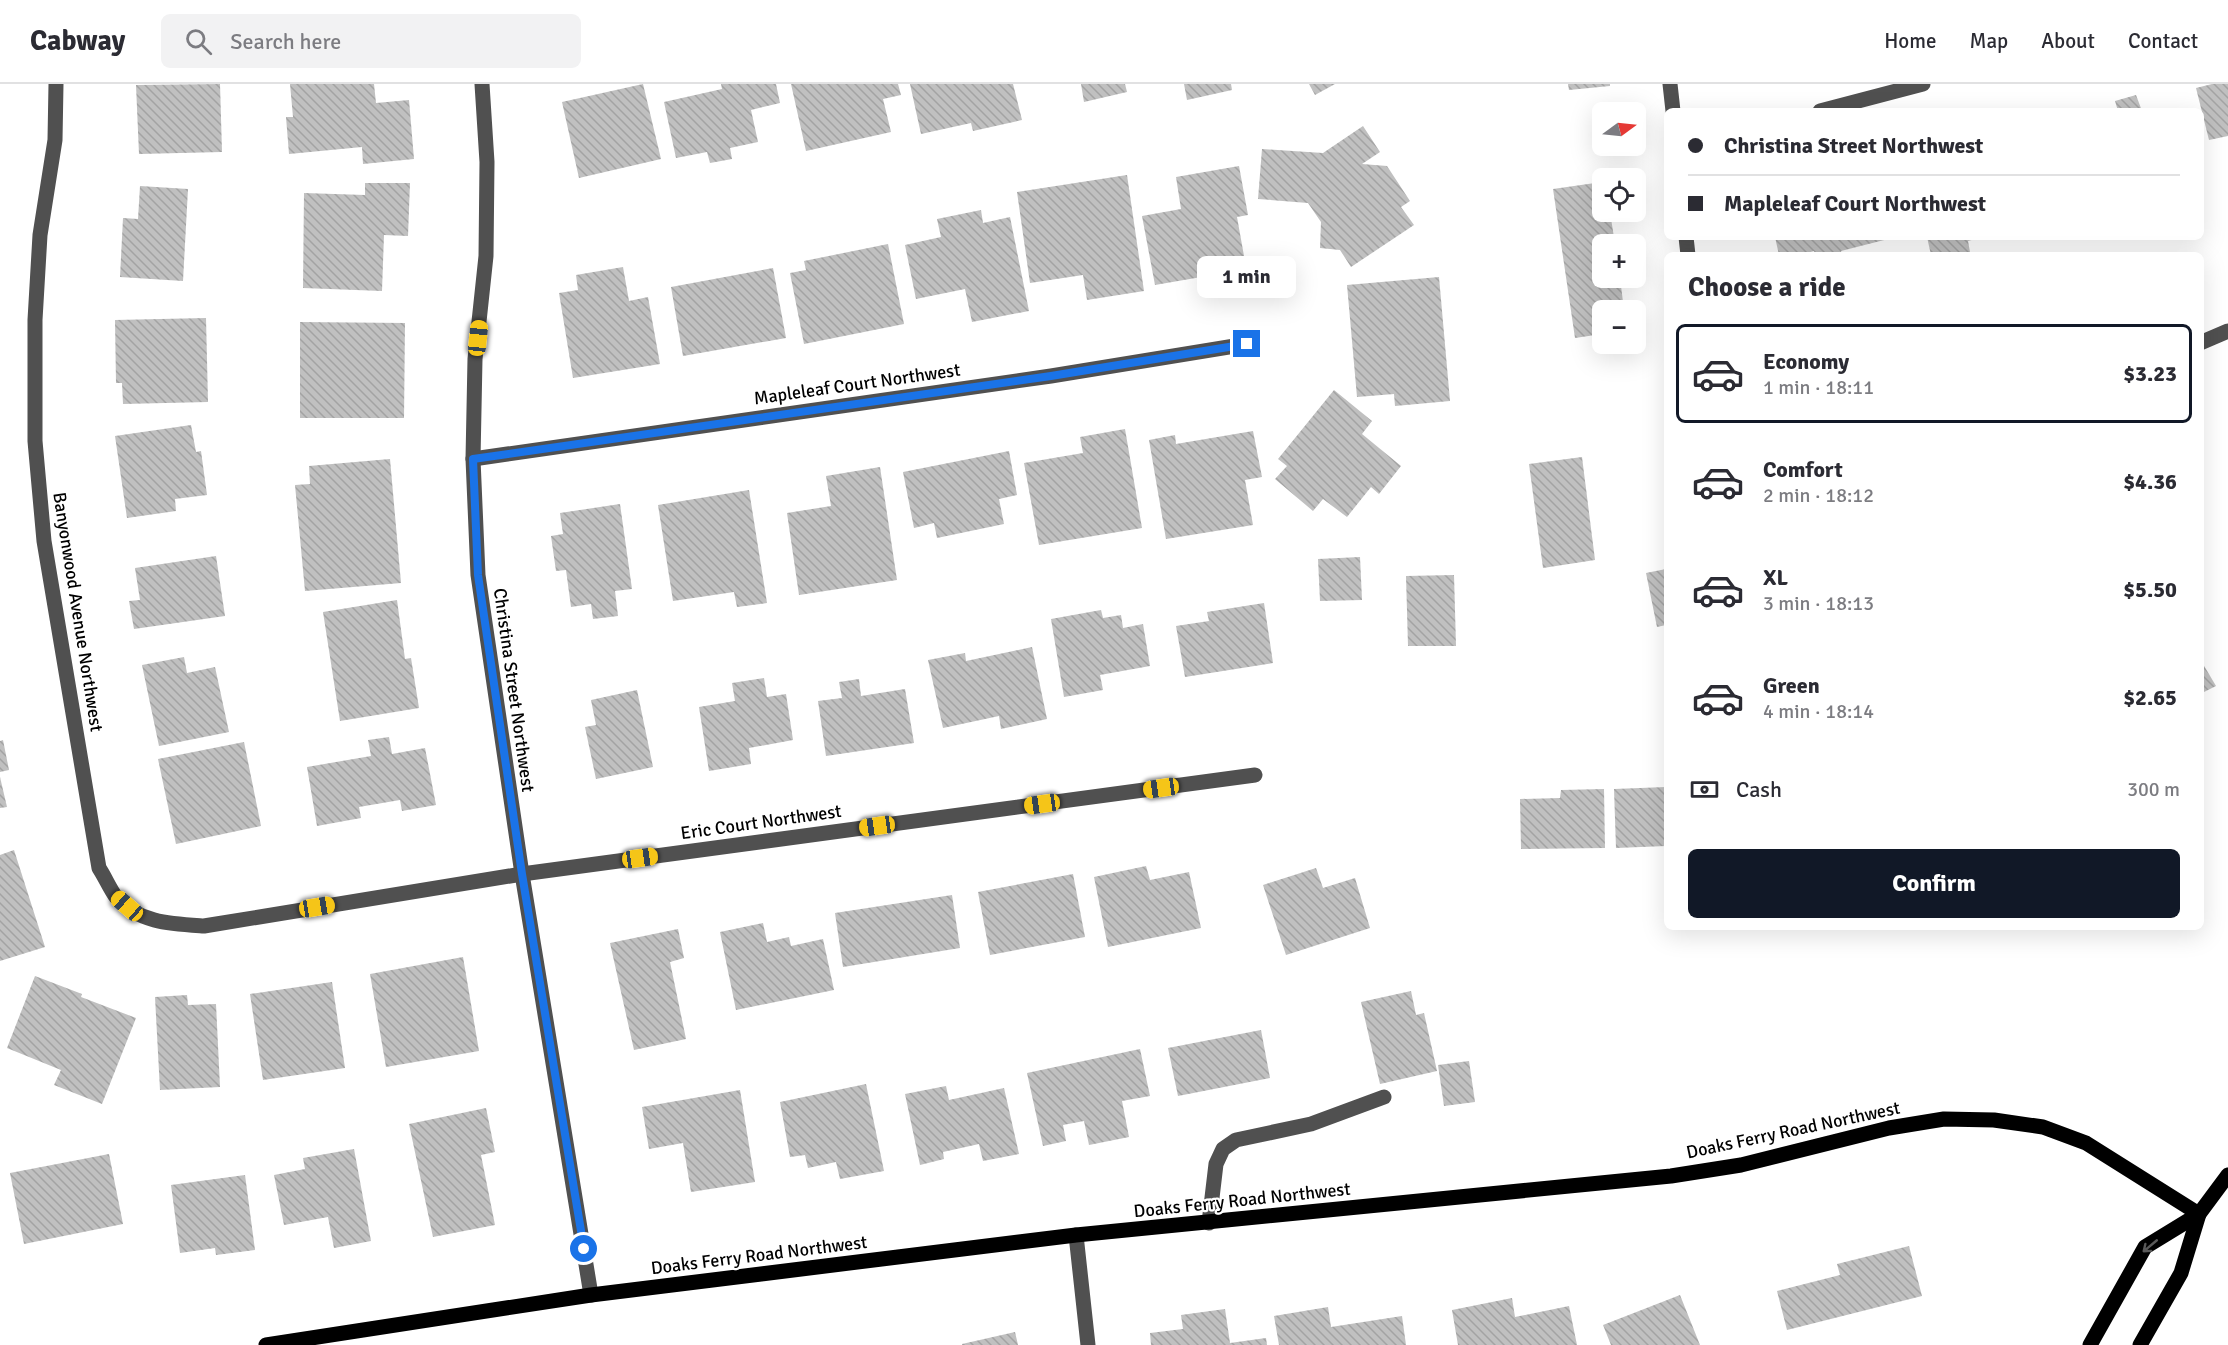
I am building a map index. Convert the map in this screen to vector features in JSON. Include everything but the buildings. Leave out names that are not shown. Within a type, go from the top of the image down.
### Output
[{"type":"main road","name":"Doaks Ferry Road Northwest","points":[[266,1345],[591,1295],[1076,1236],[1671,1176],[1742,1165],[1889,1128],[1944,1119],[1994,1120],[2043,1127],[2086,1143],[2199,1214]]},
{"type":"main road","points":[[2140,1345],[2181,1273],[2199,1214],[2228,1176]]},
{"type":"main road","points":[[2090,1345],[2145,1247],[2199,1214]]},
{"type":"street","name":"Banyonwood Avenue Northwest","points":[[56,84],[55,140],[40,235],[35,320],[35,441],[44,541],[99,868],[117,897],[137,915]]},
{"type":"street","name":"Christina Street Northwest","points":[[482,84],[487,162],[486,256],[475,359],[473,459],[478,575],[522,874],[591,1295]]},
{"type":"street","points":[[1670,84],[1673,108]]},
{"type":"street","points":[[1831,108],[1923,84]]},
{"type":"street","points":[[2204,341],[2228,331]]},
{"type":"street","name":"Mapleleaf Court Northwest","points":[[473,459],[1051,376],[1247,344]]},
{"type":"street","name":"Eric Court Northwest","points":[[137,915],[168,923],[204,926],[522,874],[1255,775]]},
{"type":"street","points":[[1209,1223],[1216,1164],[1223,1149],[1236,1140],[1311,1124],[1384,1097]]},
{"type":"street","points":[[1076,1236],[1088,1345]]},
{"type":"route","points":[[584,1249],[522,874],[478,575],[473,459],[1051,376],[1247,344]]}]
